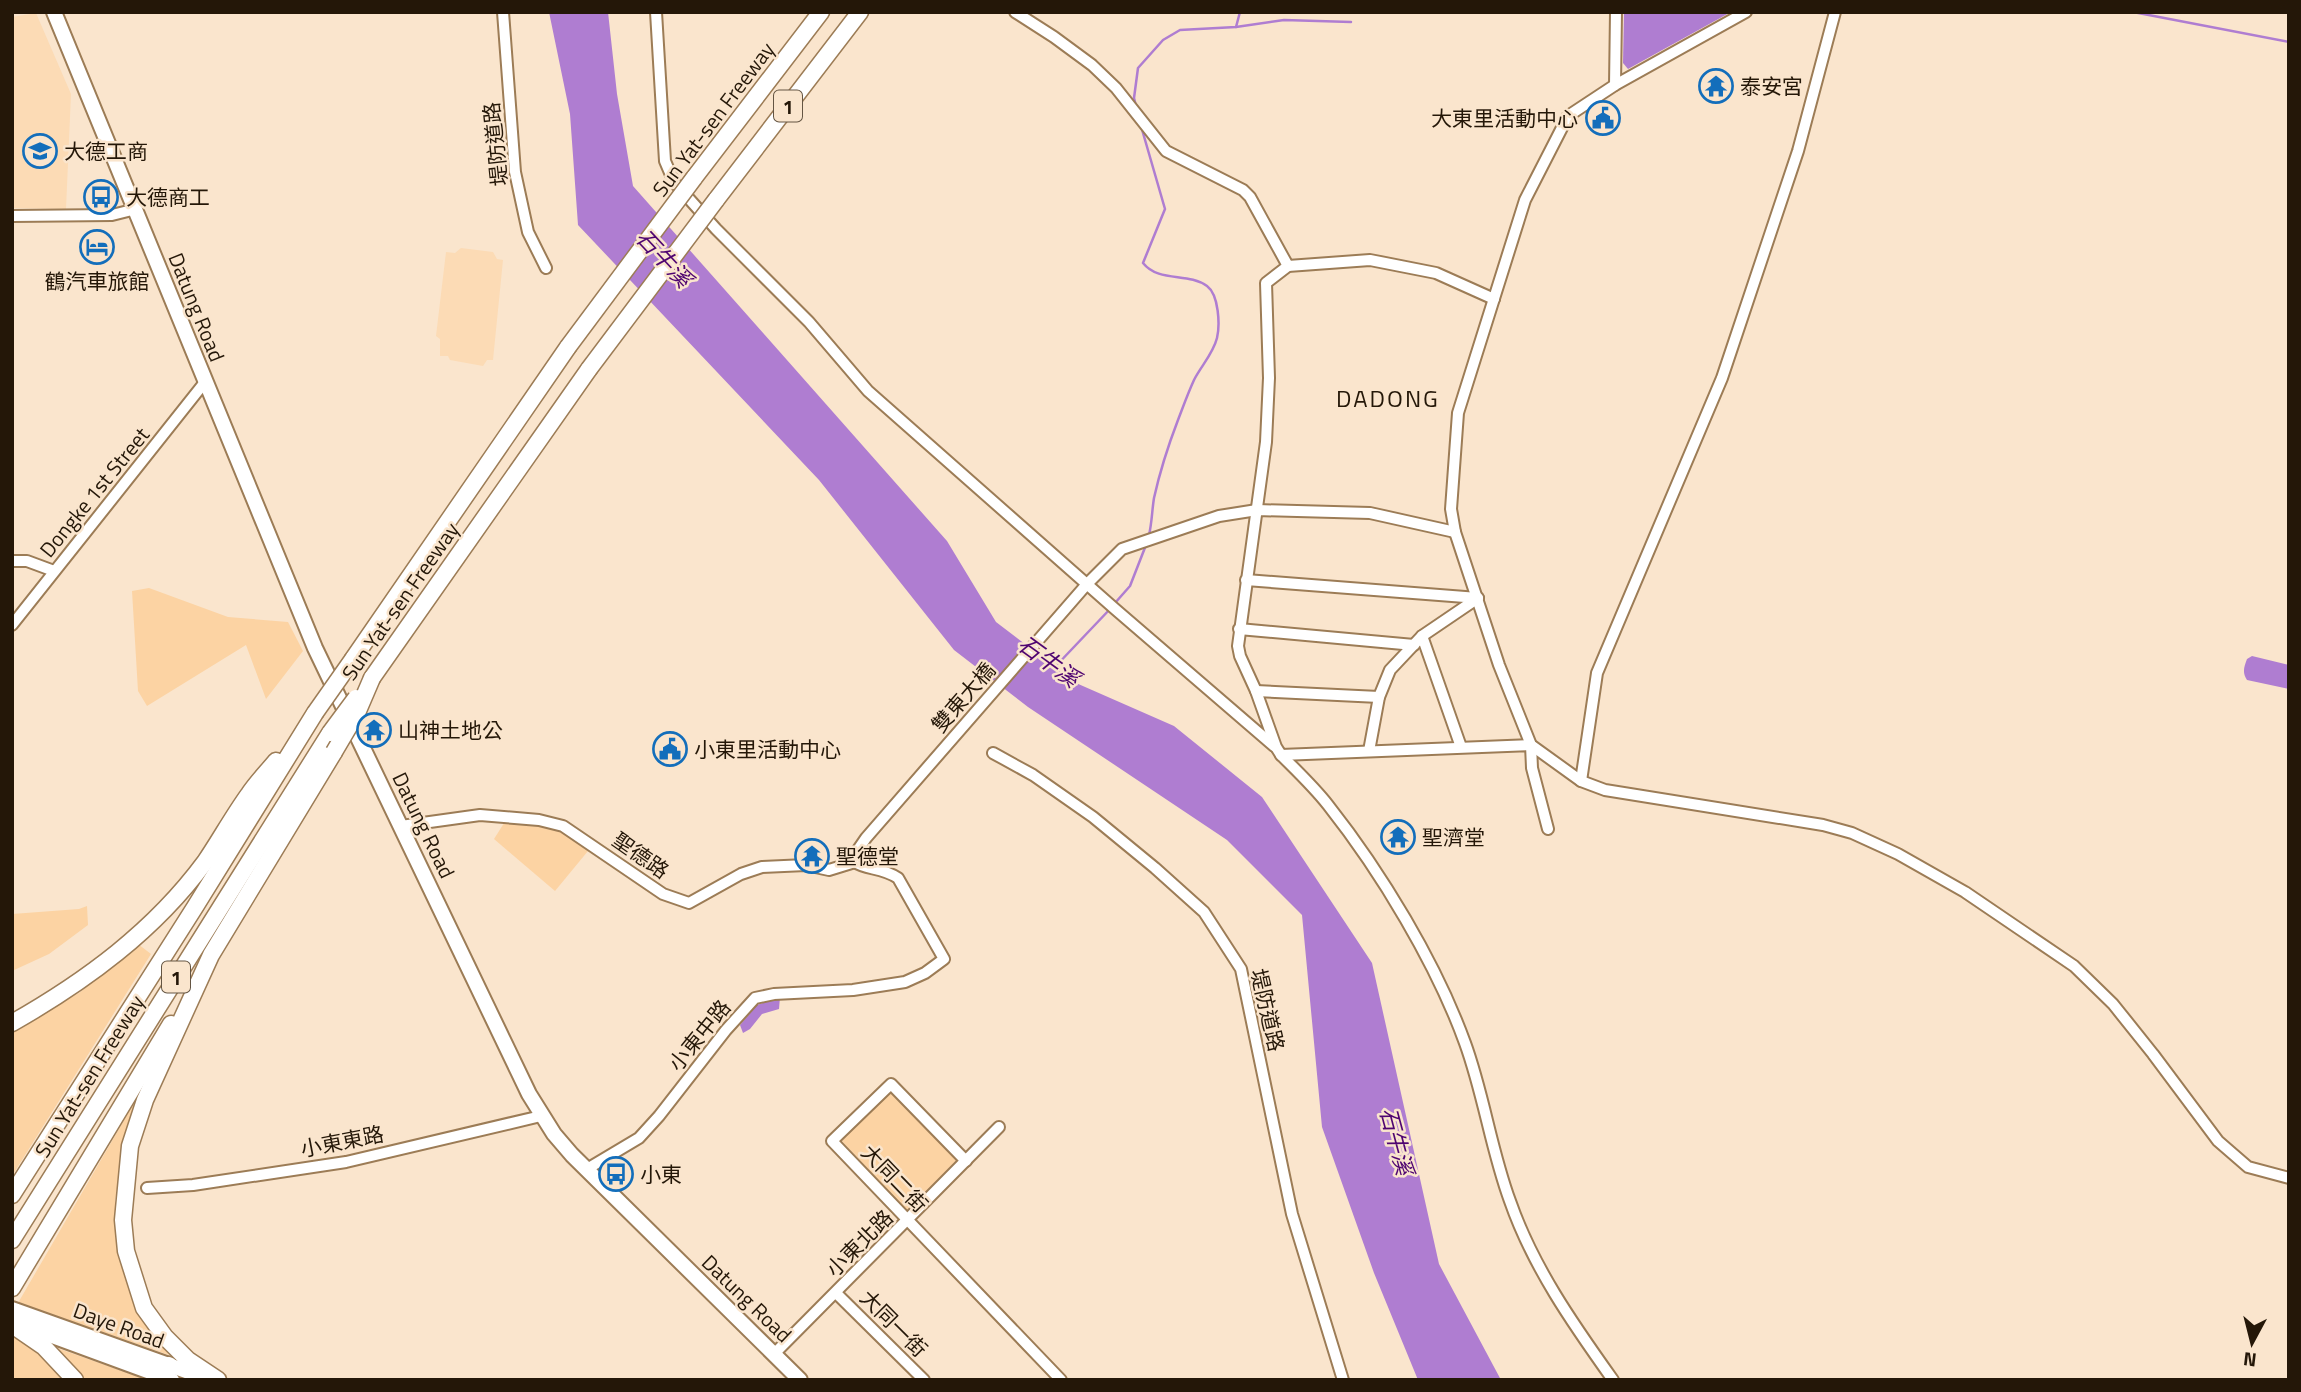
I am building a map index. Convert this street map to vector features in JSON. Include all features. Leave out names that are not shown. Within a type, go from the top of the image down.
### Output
[{"type":"highway","name":"Sun Yat-sen Freeway","points":[[12,1195],[315,713],[568,347],[821,12]]},
{"type":"highway","name":"Sun Yat-sen Freeway","points":[[12,1240],[330,733],[372,678],[589,369],[860,12]]},
{"type":"highway","points":[[14,1284],[334,752],[357,713],[372,678]]},
{"type":"highway","points":[[12,1023],[54,999],[131,943],[204,862],[249,793],[315,713]]},
{"type":"highway","points":[[211,956],[145,1100],[130,1146],[123,1220],[126,1251],[144,1308],[165,1337],[188,1360],[218,1380]]},
{"type":"highway","points":[[12,1323],[44,1347],[75,1380]]},
{"type":"main road","name":"Datung Road","points":[[54,12],[315,648],[497,1030],[541,1116],[587,1169],[800,1380]]},
{"type":"main road","name":"Daye Road","points":[[12,1309],[169,1376]]},
{"type":"main road","name":"Daye Road","points":[[12,1323],[169,1376],[211,1380]]},
{"type":"street","name":"堤防道路","points":[[503,12],[515,172],[528,232],[546,268]]},
{"type":"street","points":[[656,12],[665,161],[674,182],[716,229],[809,322],[868,391],[1278,751],[1327,804],[1381,882],[1422,950],[1465,1043],[1509,1201],[1534,1258],[1578,1331],[1613,1380]]},
{"type":"street","points":[[1015,12],[1092,65],[1116,88],[1166,151],[1243,190],[1250,197],[1287,266]]},
{"type":"street","points":[[1615,85],[1616,12]]},
{"type":"street","points":[[1548,829],[1532,768],[1531,745],[1499,665],[1455,532],[1451,509],[1458,413],[1525,200],[1568,116],[1615,85],[1746,12]]},
{"type":"street","points":[[1581,780],[1597,673],[1722,378],[1798,151],[1835,12]]},
{"type":"street","points":[[12,216],[111,215],[136,209]]},
{"type":"street","points":[[1278,751],[1240,656],[1239,629],[1266,442],[1266,282],[1287,266],[1370,260],[1436,273],[1494,299]]},
{"type":"street","name":"Dongke 1st Street","points":[[12,625],[205,382]]},
{"type":"street","name":"雙東大橋","points":[[855,862],[858,847],[1087,583],[1122,549],[1219,516],[1256,510],[1370,513],[1455,532]]},
{"type":"street","points":[[12,561],[27,561],[54,571]]},
{"type":"street","points":[[1246,580],[1478,598]]},
{"type":"street","points":[[1369,751],[1379,697],[1390,670],[1418,641],[1478,598]]},
{"type":"street","points":[[1239,629],[1418,641]]},
{"type":"street","points":[[1418,641],[1461,747]]},
{"type":"street","points":[[1256,691],[1379,697]]},
{"type":"street","points":[[1278,751],[1369,751],[1531,745],[1581,780],[1605,790],[1823,825],[1852,833],[1898,854],[1965,892],[2074,966],[2113,1004],[2218,1141],[2248,1167],[2289,1178]]},
{"type":"street","name":"堤防道路","points":[[993,753],[1033,775],[1093,817],[1155,867],[1204,912],[1241,969],[1292,1214],[1343,1380]]},
{"type":"street","name":"聖德路","points":[[401,826],[480,815],[539,820],[563,826],[663,894],[689,903],[741,874],[762,867],[806,865],[830,870],[855,862]]},
{"type":"street","name":"小東中路","points":[[587,1169],[639,1138],[755,998],[774,993],[853,990],[905,982],[944,960],[898,878],[887,871],[861,866],[855,862]]},
{"type":"street","name":"大同二街","points":[[966,1161],[891,1084],[832,1141],[1061,1380]]},
{"type":"street","name":"小東東路","points":[[147,1188],[193,1185],[346,1162],[541,1116]]},
{"type":"street","name":"小東北路","points":[[774,1353],[999,1127]]},
{"type":"street","name":"大同一街","points":[[836,1293],[924,1380]]},
{"type":"shaded area","name":"大德工商","points":[[36,13],[71,94],[66,209],[12,208],[12,17]]},
{"type":"shaded area","points":[[461,248],[493,252],[497,259],[503,260],[493,360],[487,360],[483,366],[440,356],[440,339],[436,336],[446,252],[455,253]]},
{"type":"shaded area","points":[[149,588],[228,617],[288,622],[303,651],[266,699],[246,645],[147,706],[138,691],[132,591]]},
{"type":"shaded area","points":[[506,820],[563,830],[588,851],[555,891],[494,839]]},
{"type":"shaded area","points":[[87,906],[88,925],[49,954],[12,971],[12,914],[79,909]]},
{"type":"shaded area","points":[[138,944],[151,954],[12,1176],[12,1026],[79,993]]},
{"type":"shaded area","points":[[892,1090],[960,1163],[907,1211],[839,1138]]},
{"type":"shaded area","points":[[141,1091],[123,1150],[115,1201],[123,1258],[147,1325],[169,1355],[18,1303]]},
{"type":"shaded area","points":[[12,1335],[46,1356],[67,1380],[12,1380]]},
{"type":"shaded area","points":[[54,1347],[148,1380],[82,1380],[73,1365]]},
{"type":"water","name":"石牛溪","points":[[549,12],[608,12],[617,94],[633,186],[947,541],[996,622],[1076,683],[1174,726],[1262,797],[1372,963],[1439,1264],[1501,1380],[1418,1380],[1374,1273],[1322,1127],[1302,915],[1227,840],[1028,707],[954,650],[819,480],[578,225],[570,114]]},
{"type":"water","points":[[1624,12],[1731,12],[1628,69],[1623,63]]},
{"type":"water","points":[[2252,656],[2289,665],[2289,689],[2247,680],[2244,667],[2247,659]]},
{"type":"water","points":[[780,997],[779,1009],[762,1014],[750,1029],[743,1033],[740,1025],[757,1005]]},
{"type":"waterway","points":[[1136,106],[1134,98],[1138,68],[1163,40],[1180,30],[1236,27],[1240,12]]},
{"type":"waterway","points":[[2133,12],[2289,42]]},
{"type":"waterway","points":[[1236,27],[1284,20],[1351,22]]},
{"type":"waterway","points":[[1141,126],[1165,209],[1143,263],[1157,273],[1191,279],[1207,286],[1214,296],[1218,318],[1215,344],[1192,385],[1164,459],[1154,498],[1149,535]]},
{"type":"waterway","points":[[1115,603],[1130,586],[1146,545]]},
{"type":"waterway","name":"石牛溪","points":[[1053,669],[1111,608]]},
{"type":"place","name":"泰安宮","points":[[1716,86]]},
{"type":"place","name":"大東里活動中心","points":[[1603,118]]},
{"type":"place","name":"大德工商","points":[[40,151]]},
{"type":"place","name":"大德商工","points":[[101,197]]},
{"type":"place","name":"鶴汽車旅館","points":[[97,247]]},
{"type":"place","name":"山神土地公","points":[[374,730]]},
{"type":"place","name":"小東里活動中心","points":[[670,749]]},
{"type":"place","name":"聖濟堂","points":[[1398,837]]},
{"type":"place","name":"聖德堂","points":[[812,856]]},
{"type":"place","name":"小東","points":[[616,1174]]},
{"type":"district","name":"DADONG","points":[[1388,398]]}]
